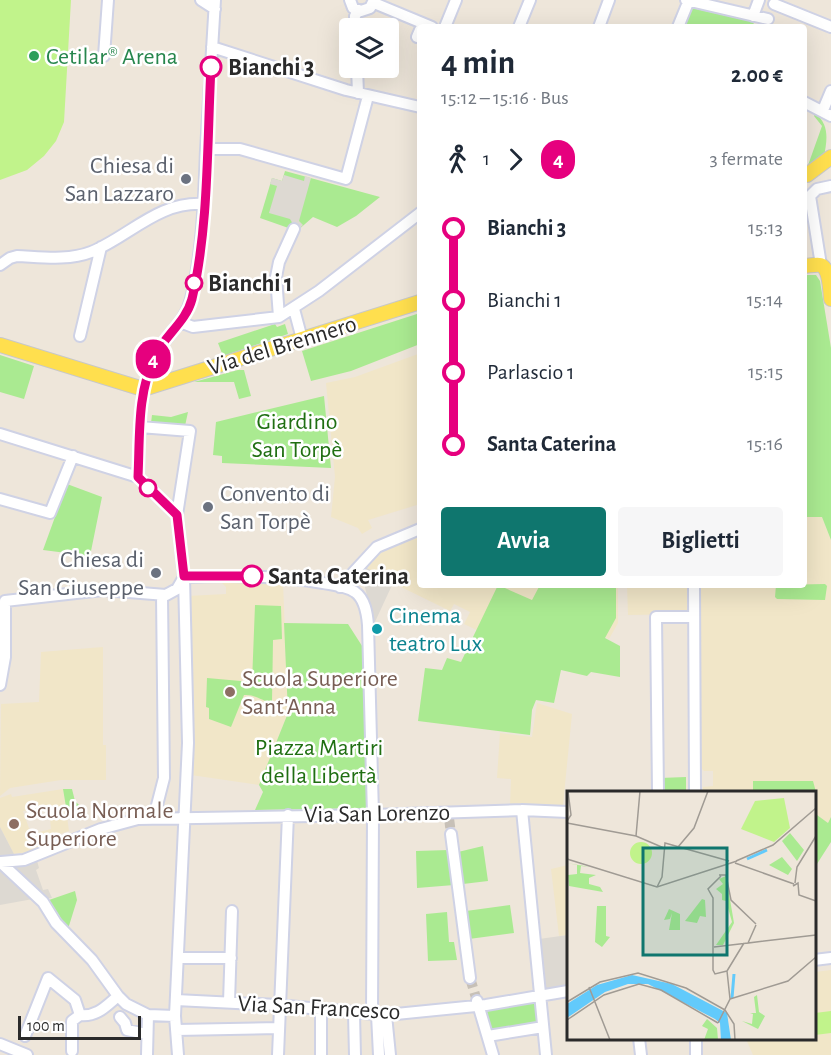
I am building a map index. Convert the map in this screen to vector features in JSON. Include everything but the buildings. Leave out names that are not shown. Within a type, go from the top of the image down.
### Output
[{"type":"main road","points":[[807,175],[831,157]]},
{"type":"main road","points":[[807,176],[831,170]]},
{"type":"main road","points":[[807,266],[820,265],[827,274],[831,299]]},
{"type":"main road","name":"Via del Brennero","points":[[143,389],[417,303]]},
{"type":"main road","points":[[0,345],[143,389]]},
{"type":"street","points":[[104,56],[108,0]]},
{"type":"street","points":[[138,477],[143,389],[157,351],[189,307],[193,291],[204,204],[215,4],[201,0]]},
{"type":"street","points":[[350,0],[351,6],[358,11]]},
{"type":"street","points":[[446,24],[456,0]]},
{"type":"street","points":[[520,24],[530,0]]},
{"type":"street","points":[[600,24],[609,0]]},
{"type":"street","points":[[679,24],[688,0],[753,16],[767,23],[775,2],[831,27]]},
{"type":"street","points":[[753,16],[759,0]]},
{"type":"street","points":[[355,18],[358,11],[370,8],[374,1],[417,26]]},
{"type":"street","points":[[212,47],[363,94],[417,106]]},
{"type":"street","points":[[207,149],[240,149],[346,179],[363,94],[359,78]]},
{"type":"street","points":[[831,91],[827,113],[831,126]]},
{"type":"street","points":[[807,103],[827,113]]},
{"type":"street","points":[[820,265],[810,197],[812,192],[819,187],[831,186]]},
{"type":"street","points":[[0,265],[13,257],[74,256],[101,247],[164,210],[184,204],[204,204]]},
{"type":"street","points":[[180,322],[193,327],[279,317],[294,309],[417,215]]},
{"type":"street","points":[[279,317],[276,277],[279,262],[294,230]]},
{"type":"street","points":[[80,336],[101,247]]},
{"type":"street","points":[[294,309],[302,339]]},
{"type":"street","points":[[140,428],[190,431],[177,515],[184,576],[188,743],[175,1016],[176,1055]]},
{"type":"street","points":[[0,434],[138,477],[177,515]]},
{"type":"street","points":[[0,499],[50,513],[73,456]]},
{"type":"street","points":[[340,587],[381,544],[417,530]]},
{"type":"street","points":[[184,576],[275,576],[352,590],[362,599],[368,615],[379,1055]]},
{"type":"street","points":[[0,685],[5,657],[2,599],[103,590],[162,596],[171,594],[177,589],[184,576]]},
{"type":"street","points":[[694,588],[695,791]]},
{"type":"street","points":[[150,818],[164,778],[162,596]]},
{"type":"street","points":[[658,791],[656,617],[694,617]]},
{"type":"street","points":[[522,810],[546,1055]]},
{"type":"street","name":"Via San Lorenzo","points":[[1,862],[24,860],[131,819],[288,815],[448,815],[522,810],[567,812]]},
{"type":"street","points":[[278,1055],[288,815]]},
{"type":"street","points":[[451,834],[470,978]]},
{"type":"street","points":[[1,862],[40,900],[56,922],[92,960],[126,1004],[147,1015],[175,1016]]},
{"type":"street","points":[[229,1002],[232,911]]},
{"type":"street","points":[[179,958],[231,958]]},
{"type":"street","points":[[816,960],[831,958]]},
{"type":"street","points":[[25,1036],[48,978],[75,1000],[76,1018],[72,1051]]},
{"type":"street","name":"Via San Francesco","points":[[176,1000],[280,1005],[378,1014],[567,991]]},
{"type":"street","points":[[76,1018],[96,1014],[118,996]]},
{"type":"street","points":[[478,1003],[493,1055]]},
{"type":"street","points":[[321,1009],[321,1055]]},
{"type":"street","points":[[354,1013],[356,1055]]},
{"type":"street","points":[[378,1014],[390,1055]]},
{"type":"street","points":[[147,1015],[147,1055]]},
{"type":"street","points":[[120,1017],[127,1030],[146,1034]]},
{"type":"street","points":[[488,1036],[543,1027]]},
{"type":"street","points":[[176,1030],[279,1028]]},
{"type":"street","points":[[639,1040],[641,1055]]},
{"type":"street","points":[[0,1044],[21,1052]]},
{"type":"shaded area","points":[[284,175],[304,181],[305,176],[311,178],[299,221],[303,225],[297,231],[290,219],[269,213],[277,186],[270,184],[272,178],[282,181]]},
{"type":"shaded area","points":[[417,354],[417,505],[368,520],[372,528],[362,534],[358,528],[331,517],[335,477],[326,383],[355,377]]},
{"type":"shaded area","points":[[807,443],[822,517],[831,540],[831,817],[828,823],[816,816],[816,791],[703,791],[703,787],[713,786],[713,771],[704,771],[700,767],[701,588],[807,588]]},
{"type":"shaded area","points":[[417,535],[417,588],[618,588],[618,623],[609,639],[545,609],[523,652],[464,624],[470,612],[454,604],[450,611],[365,567],[379,549]]},
{"type":"shaded area","points":[[365,567],[393,583],[374,624],[361,571]]},
{"type":"shaded area","name":"Scuola Superiore Sant'Anna","points":[[221,582],[283,582],[288,713],[259,785],[191,775],[188,596],[226,594],[226,587]]},
{"type":"shaded area","points":[[627,588],[687,588],[687,614],[628,615]]},
{"type":"shaded area","points":[[103,647],[103,745],[106,745],[106,780],[61,780],[10,788],[0,796],[1,704],[39,702],[41,652]]},
{"type":"shaded area","points":[[537,703],[572,714],[563,805],[510,805],[511,779],[497,778],[500,733],[532,737]]},
{"type":"shaded area","name":"Scuola Normale Superiore","points":[[63,789],[69,831],[45,839],[46,849],[14,854],[0,827],[0,798],[11,794],[12,797]],"holes":[[[49,808],[51,829],[31,834],[23,811]]]},
{"type":"shaded area","points":[[0,827],[14,854],[24,860],[36,857],[39,868],[36,870],[43,890],[48,889],[52,898],[0,905]]},
{"type":"shaded area","points":[[567,865],[567,935],[559,936],[551,869]]},
{"type":"shaded area","points":[[567,935],[567,986],[545,989],[539,939]]},
{"type":"shaded area","points":[[831,970],[831,1055],[753,1055],[746,1040],[816,1040],[816,972]]},
{"type":"green space","name":"Cetilar® Arena","points":[[0,0],[71,0],[64,122],[56,141],[44,156],[27,170],[0,180]]},
{"type":"green space","points":[[692,8],[754,24],[685,24]]},
{"type":"green space","points":[[815,113],[825,128],[825,151],[824,157],[807,168],[822,126],[814,116]]},
{"type":"green space","points":[[285,171],[380,197],[356,216],[337,227],[313,217],[297,231],[260,218],[272,178],[282,181]]},
{"type":"green space","points":[[807,275],[816,275],[820,281],[831,348],[831,540],[822,517],[807,517]]},
{"type":"green space","points":[[417,314],[417,345],[351,371],[311,381],[302,351]]},
{"type":"green space","points":[[275,324],[277,327],[285,324],[288,334],[223,356],[218,343]]},
{"type":"green space","points":[[0,355],[34,366],[24,399],[0,392]]},
{"type":"green space","points":[[244,370],[251,396],[239,399],[234,382],[194,382]]},
{"type":"green space","name":"Giardino San Torpè","points":[[324,396],[331,468],[222,463],[222,456],[213,455],[216,422]]},
{"type":"green space","points":[[188,412],[185,426],[151,423],[152,415],[171,417]]},
{"type":"green space","points":[[67,484],[102,497],[90,556],[43,550]]},
{"type":"green space","points":[[807,584],[825,584],[827,586],[825,600],[777,599],[775,597],[776,588],[807,588]]},
{"type":"green space","points":[[497,588],[505,588],[532,600],[538,588],[616,588],[616,618],[605,638],[620,646],[620,677],[591,672],[587,676],[561,670],[554,703],[536,700],[532,710],[530,735],[418,721],[425,668],[442,670],[447,658],[461,662]]},
{"type":"green space","points":[[255,605],[281,606],[282,639],[273,640],[272,702],[244,695],[231,727],[209,719],[209,708],[206,707],[207,678],[252,682]]},
{"type":"green space","name":"Piazza Martiri della Libertà","points":[[284,623],[348,624],[364,649],[368,808],[255,810],[263,792],[259,785],[288,713]]},
{"type":"green space","points":[[686,777],[686,791],[661,791],[660,778]]},
{"type":"green space","points":[[753,781],[813,781],[816,791],[753,791]]},
{"type":"green space","points":[[63,789],[72,789],[75,801],[85,811],[67,813]]},
{"type":"green space","points":[[816,816],[828,823],[831,817],[831,842],[816,865]]},
{"type":"green space","points":[[483,846],[488,881],[463,884],[458,852]]},
{"type":"green space","points":[[449,850],[454,885],[417,888],[416,851]]},
{"type":"green space","points":[[75,891],[77,900],[68,929],[49,900]]},
{"type":"green space","points":[[510,905],[514,933],[469,939],[466,911]]},
{"type":"green space","points":[[447,912],[449,942],[454,942],[457,960],[428,961],[426,914]]},
{"type":"green space","points":[[540,996],[543,1027],[488,1036],[481,1011]]},
{"type":"green space","points":[[831,1011],[831,1033],[816,1035],[816,1013]]},
{"type":"tunnel","points":[[449,818],[451,834]]},
{"type":"tunnel","points":[[470,978],[477,1001]]},
{"type":"bus line","name":"4","points":[[211,67],[204,216],[193,291],[189,307],[161,345],[145,381],[140,415],[138,477],[177,515],[184,576],[252,576]]},
{"type":"place","name":"Cetilar® Arena","points":[[34,56]]},
{"type":"place","name":"Bianchi 3","points":[[211,67]]},
{"type":"place","name":"Chiesa di San Lazzaro","points":[[186,179]]},
{"type":"place","name":"Bianchi 1","points":[[194,283]]},
{"type":"place","name":"Convento di San Torpè","points":[[208,507]]},
{"type":"place","name":"Chiesa di San Giuseppe","points":[[156,573]]},
{"type":"place","name":"Santa Caterina","points":[[252,576]]},
{"type":"place","name":"Cinema teatro Lux","points":[[377,629]]},
{"type":"place","name":"Scuola Superiore Sant'Anna","points":[[230,692]]},
{"type":"place","name":"Scuola Normale Superiore","points":[[14,824]]}]
